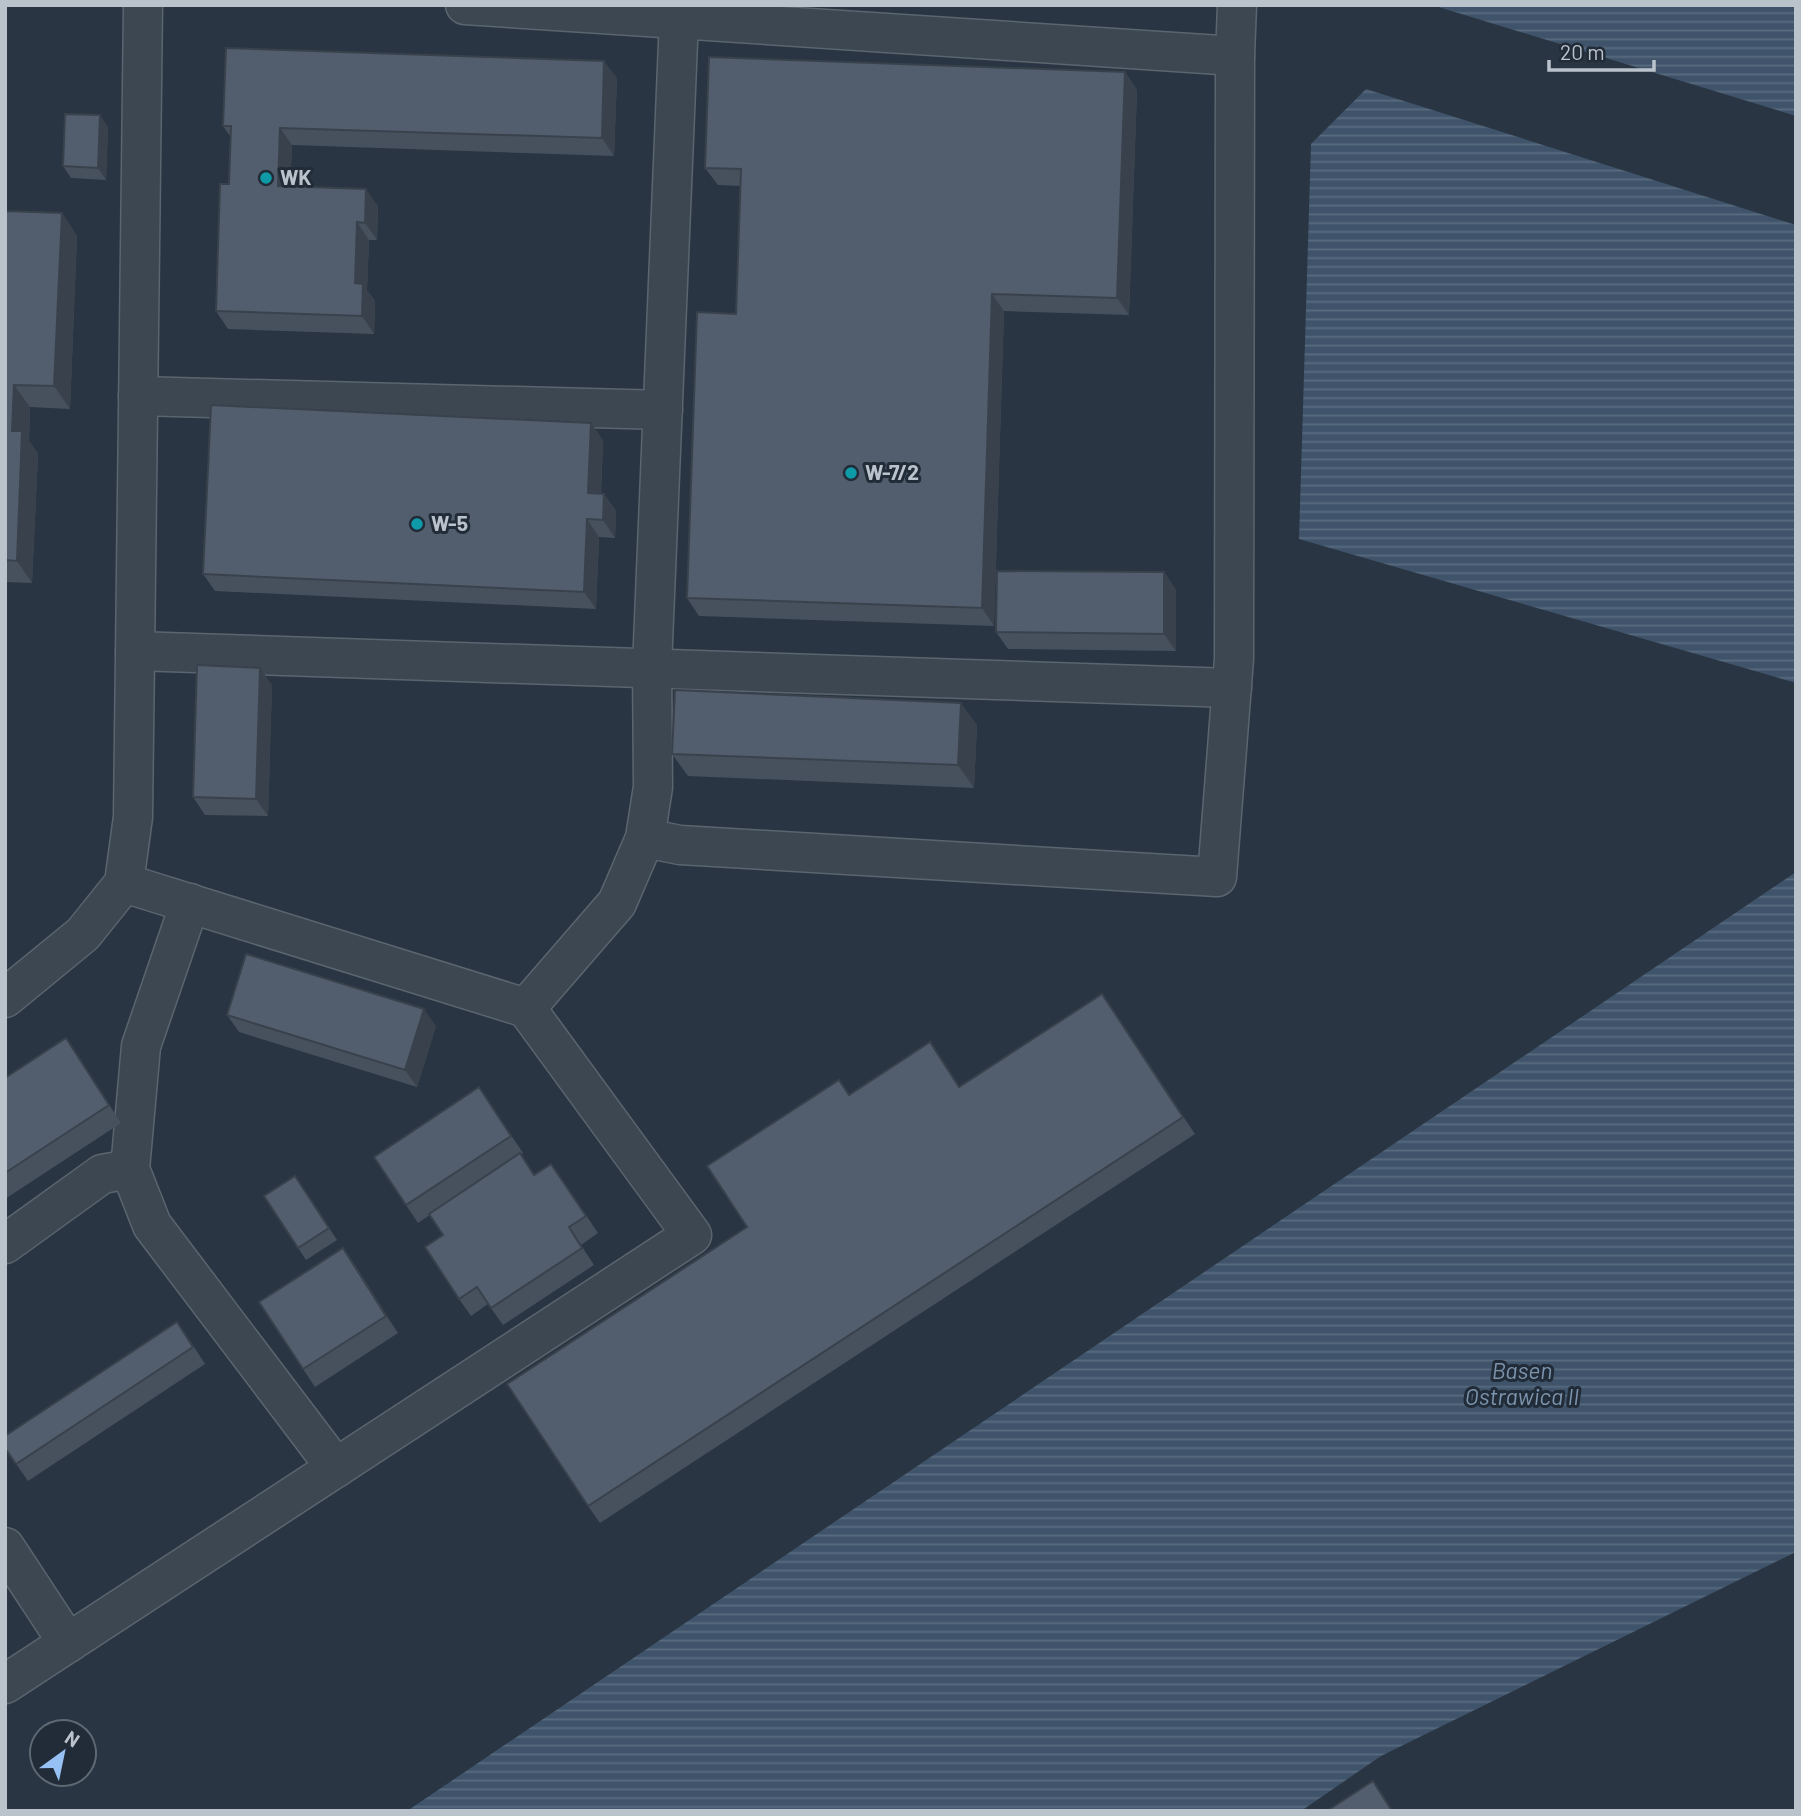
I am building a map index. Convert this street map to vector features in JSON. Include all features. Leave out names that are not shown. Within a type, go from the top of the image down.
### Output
[{"type":"lane","points":[[5,998],[83,934],[124,883],[133,817],[143,5]]},
{"type":"lane","points":[[465,5],[1235,56]]},
{"type":"lane","points":[[645,838],[680,845],[1217,877],[1234,659],[1237,5]]},
{"type":"lane","points":[[526,1009],[617,903],[645,838],[653,787],[652,667],[679,18]]},
{"type":"lane","points":[[138,396],[663,410]]},
{"type":"lane","points":[[135,651],[1232,688]]},
{"type":"lane","points":[[5,1684],[692,1235],[526,1009],[124,883]]},
{"type":"lane","points":[[190,903],[141,1046],[130,1169],[152,1225],[336,1468]]},
{"type":"lane","points":[[5,1244],[102,1174],[130,1169]]},
{"type":"lane","points":[[5,1547],[68,1643]]},
{"type":"water","points":[[1432,5],[1796,5],[1796,116]]},
{"type":"water","points":[[1366,89],[1796,225],[1796,683],[1299,539],[1311,144]]},
{"type":"water","name":"Basen Ostrawica II","points":[[1796,872],[1796,1552],[1381,1756],[1301,1811],[407,1811]]},
{"type":"building","name":"WK","points":[[226,48],[604,61],[602,138],[280,128],[278,186],[366,189],[365,223],[357,222],[355,283],[363,284],[362,316],[216,311],[220,184],[229,184],[231,126],[223,126]]},
{"type":"building","name":"W-7/2","points":[[709,57],[1125,72],[1117,298],[992,294],[982,608],[687,598],[697,312],[736,314],[741,169],[705,168]]},
{"type":"building","points":[[65,114],[100,115],[98,168],[63,166]]},
{"type":"building","points":[[5,211],[62,213],[54,386],[14,385],[12,431],[22,431],[17,561],[5,560]]},
{"type":"building","name":"W-5","points":[[211,405],[591,423],[588,493],[604,494],[603,520],[587,519],[584,592],[203,574]]},
{"type":"building","points":[[997,571],[1164,572],[1164,634],[996,632]]},
{"type":"building","points":[[197,665],[260,668],[256,799],[193,797]]},
{"type":"building","points":[[675,690],[961,703],[958,765],[672,754]]},
{"type":"building","points":[[246,954],[424,1009],[405,1070],[227,1015]]},
{"type":"building","points":[[1102,994],[1183,1117],[588,1506],[507,1384],[747,1227],[707,1166],[839,1080],[849,1095],[930,1042],[959,1087]]},
{"type":"building","points":[[66,1038],[109,1105],[5,1173],[5,1078]]},
{"type":"building","points":[[479,1087],[511,1136],[406,1205],[374,1157]]},
{"type":"building","points":[[520,1153],[534,1175],[551,1164],[586,1216],[569,1227],[582,1248],[491,1308],[477,1287],[459,1299],[425,1247],[443,1235],[429,1214]]},
{"type":"building","points":[[295,1176],[329,1228],[298,1248],[264,1196]]},
{"type":"building","points":[[343,1248],[386,1316],[303,1369],[259,1302]]},
{"type":"building","points":[[177,1322],[193,1347],[16,1464],[5,1448],[5,1436]]},
{"type":"building","points":[[1373,1781],[1392,1811],[1327,1811]]},
{"type":"place","name":"WK","points":[[266,178]]},
{"type":"place","name":"W-7/2","points":[[851,473]]},
{"type":"place","name":"W-5","points":[[417,524]]}]
